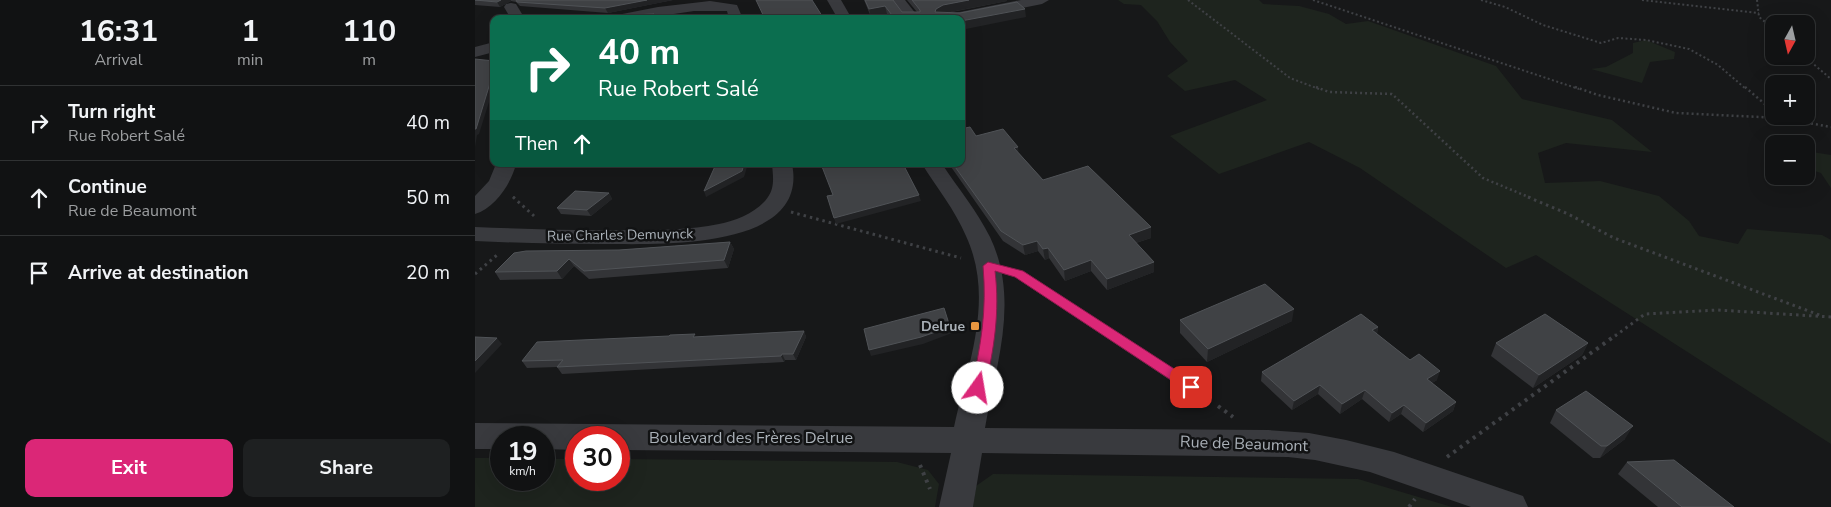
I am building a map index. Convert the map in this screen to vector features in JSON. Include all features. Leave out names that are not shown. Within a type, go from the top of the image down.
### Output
[{"type":"street","points":[[835,0],[843,15]]},
{"type":"street","points":[[899,0],[910,15]]},
{"type":"street","points":[[965,15],[1042,0]]},
{"type":"street","points":[[634,15],[664,8],[707,3],[731,7],[736,15]]},
{"type":"street","points":[[475,52],[490,48]]},
{"type":"street","points":[[475,207],[497,188],[505,173],[506,167]]},
{"type":"street","points":[[773,207],[785,188],[783,167]]},
{"type":"street","points":[[934,167],[973,228],[983,248],[992,293],[991,322],[986,354],[968,440],[944,500]]},
{"type":"street","name":"Rue Charles Demuynck","points":[[475,234],[596,238],[693,234],[719,231],[742,225],[773,207]]},
{"type":"street","name":"Boulevard des Frères Delrue","points":[[475,436],[968,440]]},
{"type":"street","name":"Rue de Beaumont","points":[[968,440],[1268,443],[1312,446],[1371,459],[1511,507]]},
{"type":"lane","points":[[988,266],[1019,274],[1205,396]]},
{"type":"path","points":[[1187,0],[1290,78],[1329,92],[1392,94],[1483,178],[1568,214],[1614,238],[1822,316]]},
{"type":"path","points":[[1313,0],[1598,95],[1676,113],[1765,116]]},
{"type":"path","points":[[1481,0],[1505,6],[1543,24],[1601,43],[1618,38],[1646,40],[1689,49],[1718,65],[1765,104]]},
{"type":"path","points":[[1642,0],[1759,13]]},
{"type":"path","points":[[1757,0],[1759,17],[1765,22]]},
{"type":"path","points":[[1815,65],[1831,79]]},
{"type":"path","points":[[1815,124],[1831,127]]},
{"type":"path","points":[[497,188],[514,198],[538,219],[520,236]]},
{"type":"path","points":[[773,207],[988,266]]},
{"type":"path","points":[[1409,507],[1449,455],[1645,314],[1717,310],[1831,317]]},
{"type":"path","points":[[909,439],[944,500]]},
{"type":"shaded area","points":[[1118,0],[1259,0],[1263,4],[1299,6],[1329,14],[1346,24],[1368,21],[1496,66],[1522,99],[1612,120],[1652,152],[1566,143],[1538,153],[1545,183],[1600,181],[1659,196],[1689,221],[1699,236],[1738,244],[1747,229],[1822,235],[1831,240],[1831,444],[1536,255],[1506,268],[1360,168],[1309,142],[1219,174],[1170,136],[1267,100],[1235,80],[1185,91],[1167,76],[1188,61],[1170,42],[1157,21],[1141,5],[1124,4]]},
{"type":"shaded area","points":[[1646,40],[1675,52],[1674,59],[1650,62],[1642,83],[1591,69],[1606,67],[1633,53],[1633,43]]},
{"type":"shaded area","points":[[1815,152],[1831,155],[1831,188],[1821,173],[1815,171]]},
{"type":"shaded area","points":[[475,458],[490,458],[490,491],[555,491],[555,459],[565,459],[565,491],[630,491],[630,459],[897,462],[928,470],[939,484],[935,507],[475,507]]},
{"type":"shaded area","points":[[993,474],[1358,479],[1452,507],[973,507],[976,486]]},
{"type":"building","points":[[475,0],[501,0],[497,2]]},
{"type":"building","points":[[516,0],[647,0],[605,8],[517,2]]},
{"type":"building","points":[[756,0],[812,0],[821,15],[763,15]]},
{"type":"building","points":[[865,0],[893,0],[902,12],[920,12],[912,0],[969,0],[943,5],[936,9],[935,12],[960,13],[1017,2],[1025,9],[965,20],[965,15],[892,15],[885,6],[869,9]]},
{"type":"building","points":[[475,59],[490,61],[490,83],[475,129]]},
{"type":"building","points":[[970,127],[976,136],[1003,129],[1018,147],[1014,148],[1043,180],[1088,166],[1151,227],[1129,235],[1154,262],[1107,279],[1091,260],[1064,270],[1048,248],[1043,249],[1037,241],[1023,245],[1001,231],[955,167],[965,167],[965,128]]},
{"type":"building","points":[[715,167],[743,167],[742,171],[704,191]]},
{"type":"building","points":[[822,167],[905,167],[919,195],[834,218],[827,196],[833,195]]},
{"type":"building","points":[[575,191],[609,193],[587,210],[557,208]]},
{"type":"building","points":[[730,242],[724,260],[584,271],[569,259],[557,271],[495,272],[514,253],[526,251],[619,250]]},
{"type":"building","points":[[1265,284],[1294,309],[1208,349],[1180,320]]},
{"type":"building","points":[[944,308],[950,327],[921,337],[869,350],[864,329]]},
{"type":"building","points":[[1361,314],[1378,327],[1372,330],[1410,360],[1419,354],[1440,371],[1427,379],[1456,402],[1426,423],[1404,405],[1392,413],[1365,390],[1342,404],[1320,385],[1294,401],[1262,372]]},
{"type":"building","points":[[1545,314],[1588,343],[1539,375],[1496,343]]},
{"type":"building","points":[[804,331],[793,354],[782,354],[781,356],[557,367],[563,360],[522,361],[537,342],[670,335],[695,334],[693,337]]},
{"type":"building","points":[[475,337],[497,338],[475,361]]},
{"type":"building","points":[[1586,391],[1633,426],[1607,446],[1601,446],[1556,410]]},
{"type":"building","points":[[1674,460],[1734,507],[1682,507],[1627,462]]},
{"type":"place","name":"Delrue","points":[[975,326]]},
{"type":"route","points":[[978,388],[991,322],[992,293],[988,266],[1019,274],[1191,387]]}]
